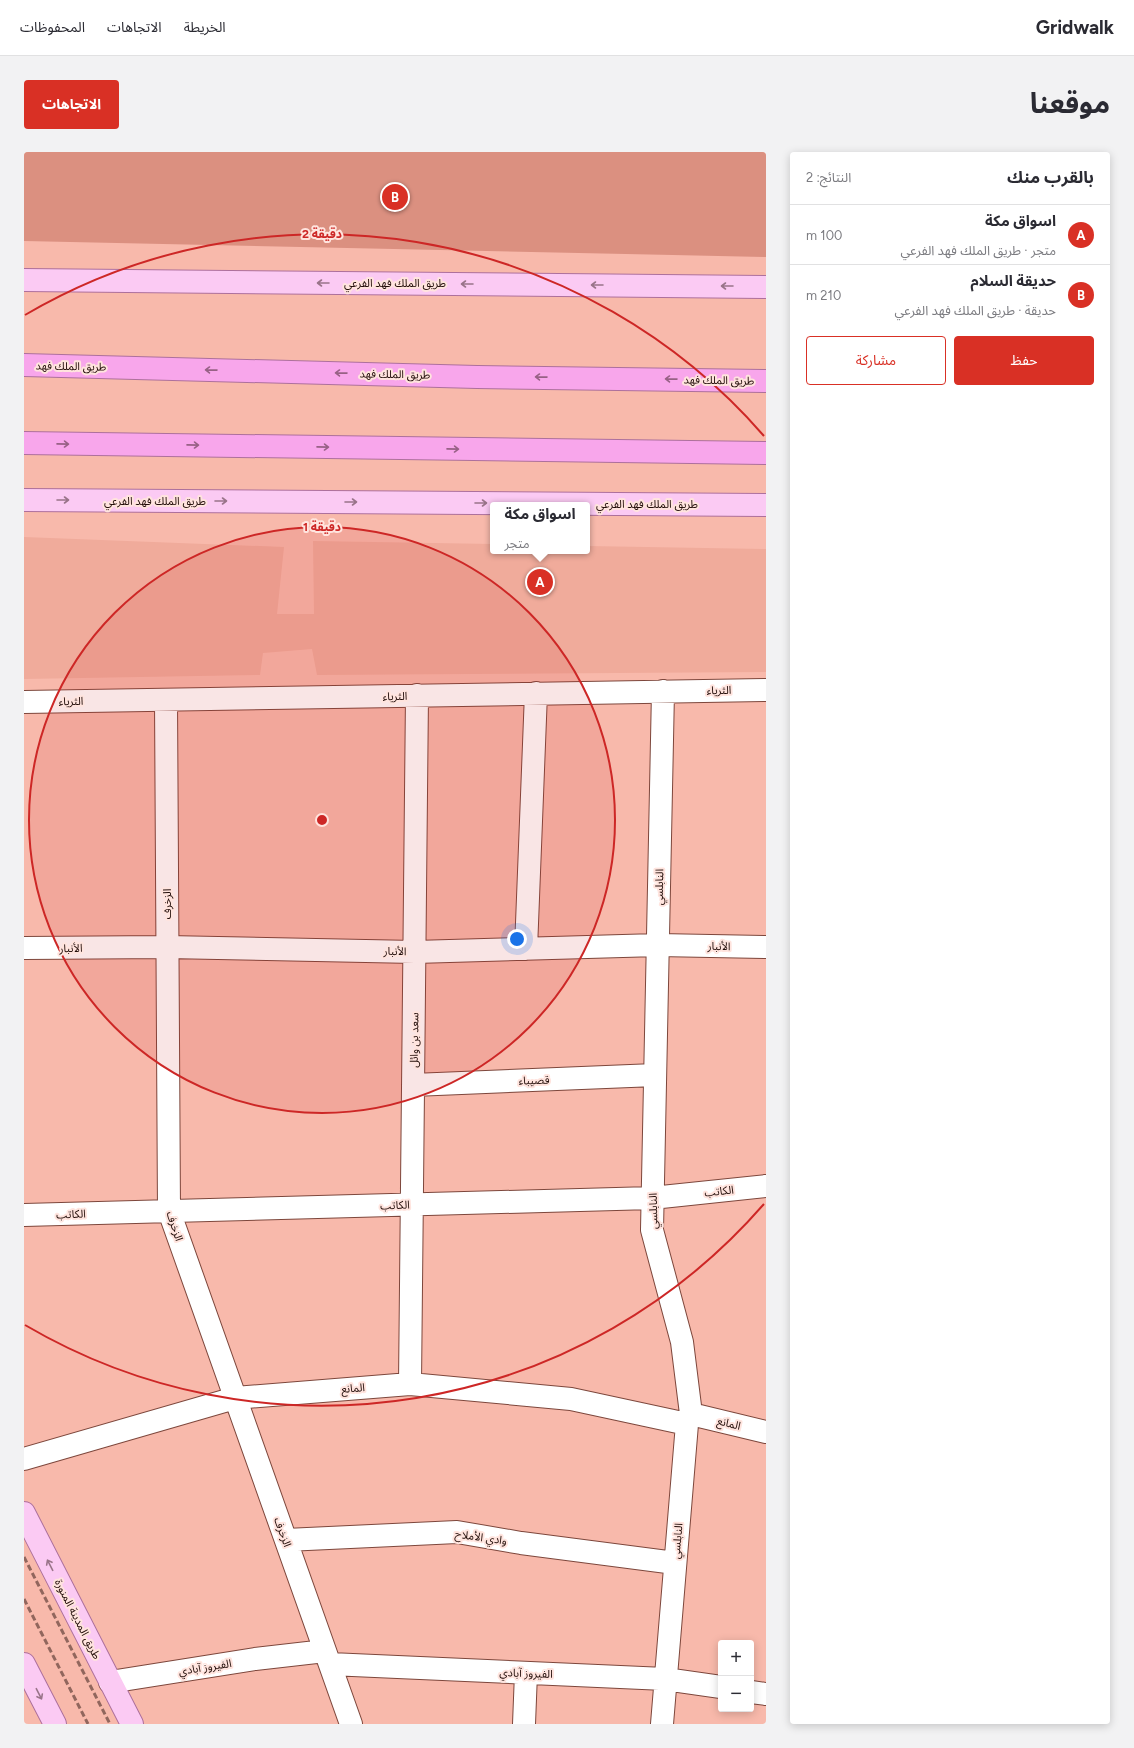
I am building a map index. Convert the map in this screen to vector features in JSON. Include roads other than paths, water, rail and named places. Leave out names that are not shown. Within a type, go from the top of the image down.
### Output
[{"type":"highway","name":"طريق الملك فهد","points":[[24,365],[477,377],[766,381]]},
{"type":"highway","points":[[24,443],[766,453]]},
{"type":"main road","name":"طريق الملك فهد الفرعي","points":[[24,280],[766,287]]},
{"type":"main road","name":"طريق الملك فهد الفرعي","points":[[24,500],[490,503]]},
{"type":"main road","name":"طريق الملك فهد الفرعي","points":[[590,504],[766,505]]},
{"type":"main road","name":"طريق المدينة المنورة","points":[[24,1513],[132,1724]]},
{"type":"main road","points":[[24,1664],[55,1724]]},
{"type":"street","name":"الثرياء","points":[[24,702],[766,690]]},
{"type":"street","name":"النابلسي","points":[[662,1724],[675,1563],[689,1419],[682,1342],[652,1230],[663,691]]},
{"type":"street","points":[[526,949],[536,693]]},
{"type":"street","name":"سعد بن وائل","points":[[410,1384],[417,695]]},
{"type":"street","name":"الزخرف","points":[[166,700],[169,1211],[351,1724]]},
{"type":"street","name":"الأنبار","points":[[24,948],[167,947],[414,952],[658,945],[766,947]]},
{"type":"street","name":"قصيباء","points":[[413,1085],[655,1075]]},
{"type":"street","name":"الكاتب","points":[[24,1215],[652,1198],[766,1186]]},
{"type":"street","name":"المانع","points":[[24,1459],[235,1398],[410,1384],[571,1399],[766,1432]]},
{"type":"street","name":"وادي الأملاح","points":[[286,1540],[457,1532],[522,1543],[675,1563]]},
{"type":"street","name":"الفيروز آبادي","points":[[110,1682],[255,1659],[327,1658],[526,1673],[665,1679],[718,1687]]},
{"type":"street","points":[[524,1724],[526,1673]]},
{"type":"street","points":[[754,1692],[766,1694]]},
{"type":"railway","points":[[24,1557],[110,1724]]},
{"type":"railway","points":[[24,1599],[88,1724]]},
{"type":"place","name":"حديقة السلام","points":[[395,197]]},
{"type":"place","name":"اسواق مكة","points":[[540,582]]}]
